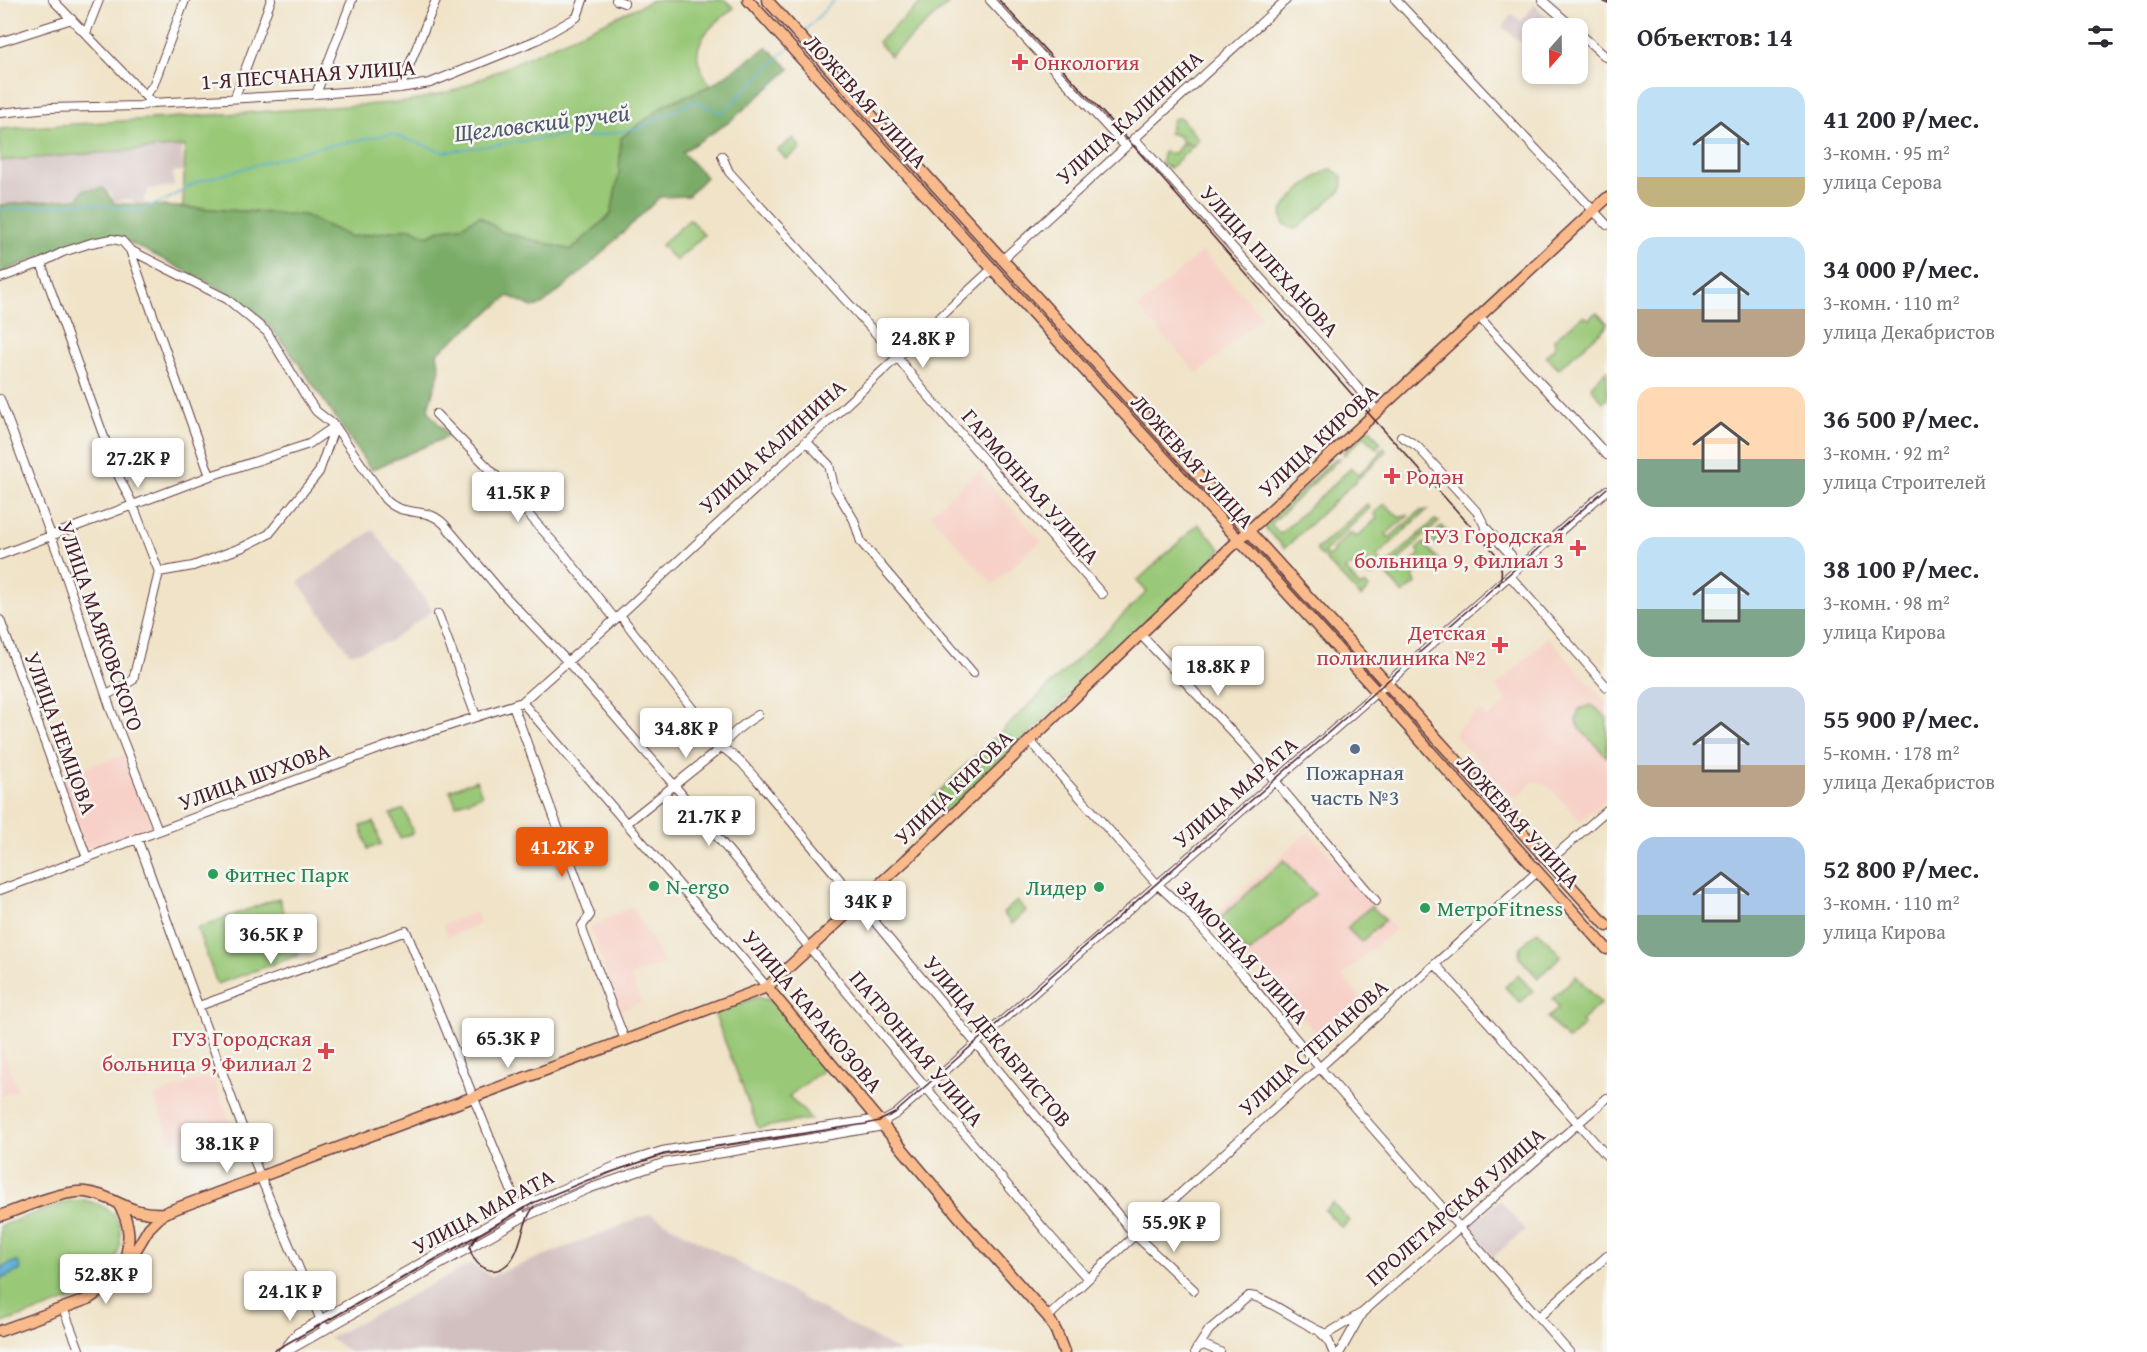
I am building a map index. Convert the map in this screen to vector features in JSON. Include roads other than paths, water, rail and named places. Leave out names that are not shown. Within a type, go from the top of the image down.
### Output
[{"type":"main road","name":"ЛОЖЕВАЯ УЛИЦА","points":[[748,0],[1607,948]]},
{"type":"main road","name":"ЛОЖЕВАЯ УЛИЦА","points":[[767,0],[1607,926]]},
{"type":"main road","points":[[806,64],[814,64],[817,56]]},
{"type":"main road","name":"УЛИЦА КИРОВА","points":[[0,1216],[74,1192],[96,1194],[141,1213],[164,1213],[767,987],[860,902],[1377,411],[1607,198]]},
{"type":"main road","name":"УЛИЦА КАЛИНИНА","points":[[992,269],[1002,260]]},
{"type":"main road","points":[[1445,767],[1455,758]]},
{"type":"main road","name":"УЛИЦА СТЕПАНОВА","points":[[1538,871],[1549,861]]},
{"type":"main road","name":"УЛИЦА КАРАКОЗОВА","points":[[767,987],[883,1121],[966,1225],[1048,1317],[1064,1352]]},
{"type":"main road","points":[[119,1205],[129,1225],[130,1236],[119,1278]]},
{"type":"main road","name":"УЛИЦА КИРОВА","points":[[0,1331],[88,1299],[119,1278],[149,1228],[164,1213]]},
{"type":"street","points":[[53,0],[152,103]]},
{"type":"street","points":[[86,33],[99,0]]},
{"type":"street","points":[[146,95],[153,86],[185,0]]},
{"type":"street","points":[[235,97],[271,0]]},
{"type":"street","points":[[316,94],[352,0]]},
{"type":"street","points":[[400,88],[436,0]]},
{"type":"street","name":"1-Я ПЕСЧАНАЯ УЛИЦА","points":[[0,113],[49,108],[141,106],[152,103],[235,97],[316,94],[400,88],[430,83],[501,57],[537,40],[577,17],[583,0]]},
{"type":"street","points":[[990,0],[1125,146]]},
{"type":"street","name":"УЛИЦА КАЛИНИНА","points":[[1002,260],[1286,0]]},
{"type":"street","points":[[1396,0],[1607,225]]},
{"type":"street","points":[[1542,0],[1563,18]]},
{"type":"street","points":[[0,42],[72,19]]},
{"type":"street","points":[[1588,41],[1607,58]]},
{"type":"street","name":"УЛИЦА ПЛЕХАНОВА","points":[[1134,138],[1338,364],[1377,411]]},
{"type":"street","name":"ГАРМОННАЯ УЛИЦА","points":[[722,156],[729,172],[898,358],[923,390],[1102,594]]},
{"type":"street","name":"ПАТРОННАЯ УЛИЦА","points":[[41,263],[63,252],[112,239],[122,241],[130,250],[227,298],[267,332],[316,411],[335,426],[390,505],[396,509],[432,515],[439,519],[503,594],[567,661],[675,785],[1088,1279]]},
{"type":"street","points":[[130,250],[210,476]]},
{"type":"street","points":[[0,278],[41,263],[117,473],[133,506],[159,572],[133,680],[107,695]]},
{"type":"street","name":"УЛИЦА КАЛИНИНА","points":[[518,703],[617,617],[992,269]]},
{"type":"street","points":[[1479,317],[1607,455]]},
{"type":"street","name":"УЛИЦА МАЯКОВСКОГО","points":[[0,399],[40,502],[107,695],[158,830]]},
{"type":"street","name":"УЛИЦА ДЕКАБРИСТОВ","points":[[436,414],[509,489],[722,747],[741,762],[860,902],[1135,1235],[1194,1290]]},
{"type":"street","points":[[0,555],[210,476],[309,444],[335,426]]},
{"type":"street","points":[[159,572],[193,566],[243,547],[269,534],[319,472],[335,426]]},
{"type":"street","points":[[1401,436],[1417,446],[1478,513],[1486,528],[1511,555]]},
{"type":"street","points":[[806,441],[829,465],[834,487],[854,520],[861,542],[973,673]]},
{"type":"street","name":"УЛИЦА МАРАТА","points":[[284,1352],[522,1218],[588,1189],[663,1163],[883,1121],[896,1114],[1607,490]]},
{"type":"street","points":[[1510,576],[1607,687]]},
{"type":"street","points":[[438,614],[476,716]]},
{"type":"street","name":"УЛИЦА НЕМЦОВА","points":[[0,620],[87,858]]},
{"type":"street","points":[[1141,634],[1250,751],[1360,879],[1376,901]]},
{"type":"street","points":[[518,703],[590,915],[582,926],[583,932],[625,1040]]},
{"type":"street","name":"УЛИЦА ШУХОВА","points":[[0,890],[387,746],[518,703]]},
{"type":"street","name":"УЛИЦА КАРАКОЗОВА","points":[[518,703],[627,823],[767,987]]},
{"type":"street","points":[[627,823],[722,747],[729,736],[758,715]]},
{"type":"street","name":"ЗАМОЧНАЯ УЛИЦА","points":[[1030,741],[1157,884],[1188,913],[1244,976],[1319,1067],[1569,1352]]},
{"type":"street","name":"УЛИЦА СТЕПАНОВА","points":[[1549,861],[1607,810]]},
{"type":"street","points":[[137,838],[260,1176],[325,1330]]},
{"type":"street","name":"УЛИЦА СТЕПАНОВА","points":[[1048,1317],[1319,1067],[1394,1003],[1538,871]]},
{"type":"street","points":[[199,1006],[406,931],[522,1218]]},
{"type":"street","points":[[1435,964],[1607,1155]]},
{"type":"street","name":"ПРОЛЕТАРСКАЯ УЛИЦА","points":[[1340,1352],[1362,1313],[1607,1098]]},
{"type":"street","name":"УЛИЦА МАРАТА","points":[[284,1352],[297,1333],[321,1318],[518,1208],[635,1160],[662,1151],[691,1146],[883,1121]]},
{"type":"street","points":[[635,1160],[639,1170]]},
{"type":"street","points":[[1539,1317],[1607,1256]]},
{"type":"street","points":[[383,1285],[388,1294]]},
{"type":"street","points":[[1196,1350],[1202,1338],[1216,1323],[1242,1300],[1254,1295],[1321,1333],[1328,1340],[1333,1352]]},
{"type":"street","points":[[63,1308],[80,1352]]},
{"type":"street","points":[[1321,1333],[1333,1333],[1362,1313]]},
{"type":"street","points":[[1196,1350],[1204,1345],[1220,1352]]},
{"type":"water","points":[[16,1261],[21,1269],[0,1279],[0,1268]]},
{"type":"waterway","name":"Щегловский ручей","points":[[804,32],[834,0]]},
{"type":"waterway","name":"Щегловский ручей","points":[[0,210],[83,203],[139,211],[166,200],[197,182],[311,149],[391,134],[444,152],[566,135],[591,137],[640,128],[694,101],[722,113],[786,50]]},
{"type":"tram line","points":[[999,0],[1130,142],[1494,552],[1501,568],[1499,585]]},
{"type":"tram line","points":[[272,1352],[535,1202],[588,1180],[664,1154],[866,1124],[879,1121],[895,1113],[1607,488]]},
{"type":"tram line","points":[[478,1234],[470,1247],[471,1253],[482,1267],[499,1269],[505,1266],[515,1254],[526,1221],[534,1207]]},
{"type":"place","name":"Онкология","points":[[1020,62]]},
{"type":"place","name":"Родэн","points":[[1392,476]]},
{"type":"place","name":"ГУЗ Городская больница 9, Филиал 3","points":[[1578,548]]},
{"type":"place","name":"Детская поликлиника №2","points":[[1500,645]]},
{"type":"place","name":"Пожарная часть №3","points":[[1355,749]]},
{"type":"place","name":"Фитнес Парк","points":[[213,874]]},
{"type":"place","name":"N-ergo","points":[[654,886]]},
{"type":"place","name":"Лидер","points":[[1099,887]]},
{"type":"place","name":"МетроFitness","points":[[1425,908]]},
{"type":"place","name":"ГУЗ Городская больница 9, Филиал 2","points":[[326,1051]]}]
